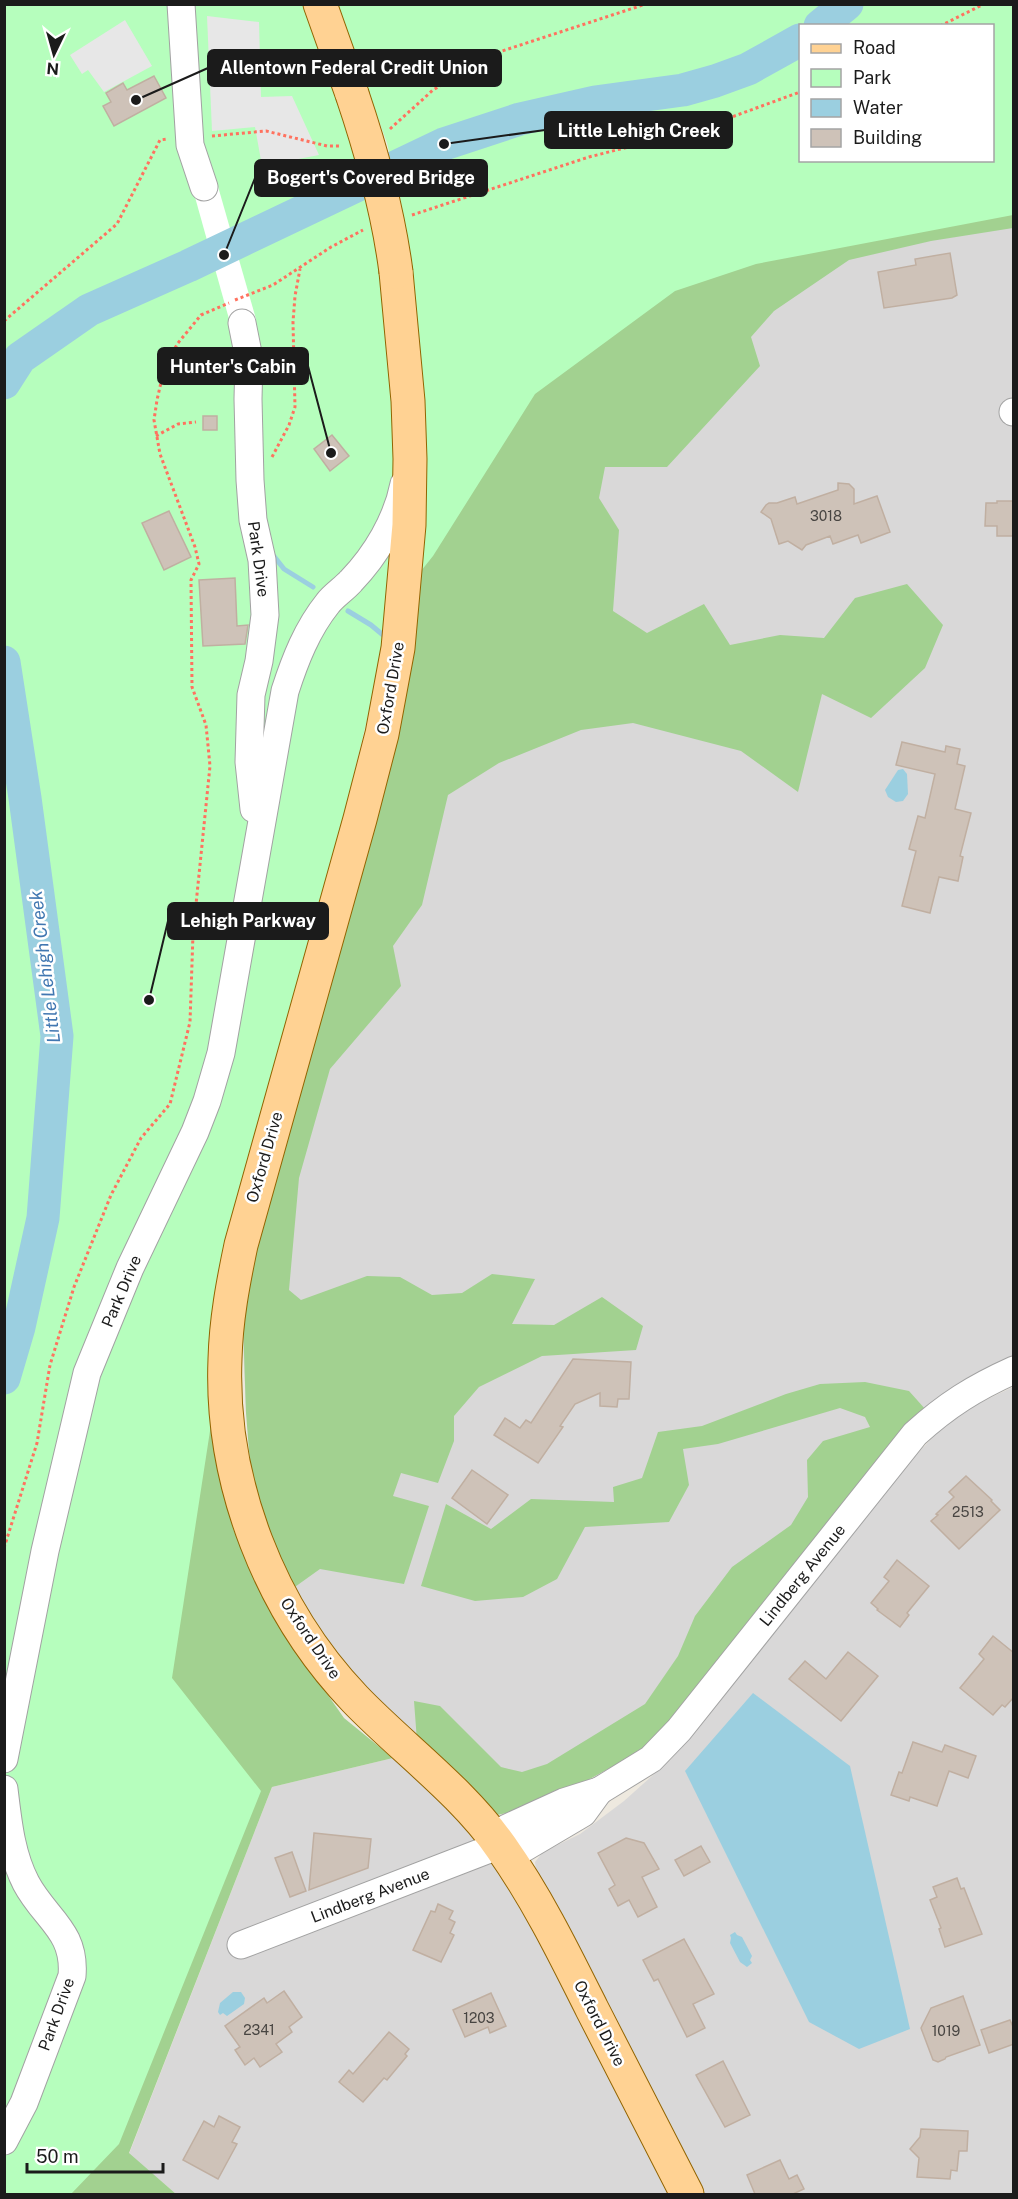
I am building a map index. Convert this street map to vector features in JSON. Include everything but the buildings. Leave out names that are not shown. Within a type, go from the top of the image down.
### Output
[{"type":"main road","name":"Oxford Drive","points":[[320,4],[352,94],[382,192],[391,233],[408,401],[409,525],[403,611],[382,734],[241,1245],[228,1314],[224,1360],[225,1407],[231,1452],[254,1536],[272,1577],[295,1620],[322,1659],[353,1696],[442,1782],[500,1845],[538,1903],[687,2194]]},
{"type":"street","points":[[181,4],[189,137],[204,187]]},
{"type":"street","name":"Park Drive","points":[[242,323],[249,358],[250,480],[253,519],[262,560],[265,615],[259,661],[251,695],[249,739],[252,796],[259,830]]},
{"type":"street","name":"Park Drive","points":[[4,1759],[45,1551],[87,1373],[130,1268],[195,1132],[207,1101],[220,1053],[285,691],[294,663],[307,636],[328,603],[351,582],[387,532],[402,494],[410,459]]},
{"type":"street","name":"Lindberg Avenue","points":[[241,1945],[500,1845],[522,1849],[583,1813],[599,1791],[651,1759],[679,1730],[915,1434],[940,1411],[969,1392],[1014,1370]]},
{"type":"street","name":"Park Drive","points":[[4,1789],[9,1834],[15,1857],[26,1884],[42,1909],[63,1932],[73,1961],[72,1976],[24,2103],[4,2141]]},
{"type":"path","points":[[386,133],[434,90],[499,52],[646,4]]},
{"type":"path","points":[[944,24],[984,4]]},
{"type":"path","points":[[4,321],[117,224],[160,140],[266,131],[327,146],[342,146]]},
{"type":"path","points":[[250,480],[266,465],[279,445],[295,407],[293,322],[300,269]]},
{"type":"path","points":[[156,435],[178,424],[196,422]]},
{"type":"shaded area","points":[[207,16],[259,22],[261,97],[292,96],[319,155],[262,166],[255,127],[212,131]]},
{"type":"shaded area","points":[[125,20],[152,66],[104,92],[88,70],[82,74],[70,55]]},
{"type":"shaded area","points":[[1013,215],[1013,1357],[989,1367],[685,1708],[482,1804],[325,1647],[297,1600],[246,1413],[243,1340],[325,994],[385,790],[399,732],[675,291]]},
{"type":"shaded area","points":[[1013,1387],[1013,2194],[703,2194],[536,1871],[535,1862],[543,1852],[580,1834],[624,1801],[672,1758],[916,1455],[938,1432],[969,1408]]},
{"type":"shaded area","points":[[393,1758],[452,1808],[506,1874],[672,2194],[176,2194],[129,2154],[272,1787]]},
{"type":"green space","points":[[5,5],[305,5],[339,97],[370,205],[382,275],[396,451],[389,628],[348,799],[214,1405],[172,1678],[261,1791],[119,2144],[71,2194],[5,2194]]},
{"type":"green space","points":[[337,5],[1013,5],[1013,215],[756,264],[675,291],[535,394],[433,556],[421,571],[423,403],[411,269],[400,197],[387,143]]},
{"type":"green space","points":[[1013,5],[1013,228],[931,241],[849,260],[774,311],[751,337],[760,366],[667,467],[605,467],[599,498],[619,530],[613,611],[647,633],[704,604],[730,645],[780,635],[824,638],[855,598],[907,584],[943,625],[925,668],[871,718],[822,694],[798,792],[741,751],[633,723],[581,730],[499,763],[448,795],[422,905],[393,946],[401,986],[330,1069],[299,1178],[289,1290],[301,1300],[367,1276],[400,1277],[432,1295],[462,1293],[492,1274],[535,1279],[512,1324],[554,1325],[602,1297],[643,1326],[636,1350],[542,1356],[479,1387],[454,1416],[454,1441],[438,1483],[401,1473],[393,1496],[429,1506],[404,1584],[320,1569],[292,1589],[252,1489],[246,1413],[242,1293],[325,994],[385,790],[399,732],[423,403],[411,269],[799,160],[994,162],[994,24]]},
{"type":"green space","points":[[348,799],[214,1405],[218,1468],[234,1531],[265,1598],[304,1661],[344,1718],[393,1758],[272,1787],[129,2153],[176,2194],[5,2194]]},
{"type":"green space","points":[[865,1382],[909,1391],[926,1410],[652,1745],[566,1792],[529,1808],[497,1815],[417,1741],[414,1701],[440,1706],[501,1767],[522,1772],[547,1764],[645,1704],[678,1656],[695,1616],[732,1567],[791,1525],[808,1497],[807,1460],[823,1441],[870,1427],[865,1417],[840,1408],[718,1444],[683,1449],[689,1485],[669,1522],[585,1527],[557,1579],[523,1597],[475,1601],[421,1586],[446,1504],[491,1529],[531,1499],[614,1502],[613,1487],[642,1478],[658,1432],[702,1426],[786,1394],[820,1384]]},
{"type":"water","points":[[903,769],[907,774],[908,794],[903,801],[896,802],[888,797],[885,790],[898,770]]},
{"type":"water","points":[[753,1693],[850,1766],[910,2029],[859,2049],[809,2022],[685,1771]]},
{"type":"water","points":[[735,1932],[742,1937],[752,1956],[750,1960],[752,1963],[747,1967],[740,1962],[730,1943],[730,1935]]},
{"type":"water","points":[[233,1992],[241,1992],[245,1998],[244,2004],[227,2016],[223,2013],[220,2015],[218,2012],[220,2003]]},
{"type":"pier","points":[[217,183],[256,319],[231,326],[193,190]]},
{"type":"waterway","name":"Little Lehigh Creek","points":[[822,24],[847,4]]},
{"type":"waterway","name":"Little Lehigh Creek","points":[[4,383],[20,358],[89,310],[188,266],[444,144],[520,119],[595,102],[683,90],[715,81],[748,69],[799,41]]},
{"type":"waterway","points":[[273,555],[284,569],[313,587]]},
{"type":"waterway","points":[[348,611],[383,635]]},
{"type":"waterway","name":"Little Lehigh Creek","points":[[4,662],[57,1036],[43,1218],[19,1327],[4,1378]]},
{"type":"place","name":"Allentown Federal Credit Union","points":[[136,100]]},
{"type":"place","name":"Little Lehigh Creek","points":[[444,144]]},
{"type":"place","name":"Bogert's Covered Bridge","points":[[224,255]]},
{"type":"place","name":"Hunter's Cabin","points":[[331,453]]},
{"type":"place","name":"Lehigh Parkway","points":[[149,1000]]}]
